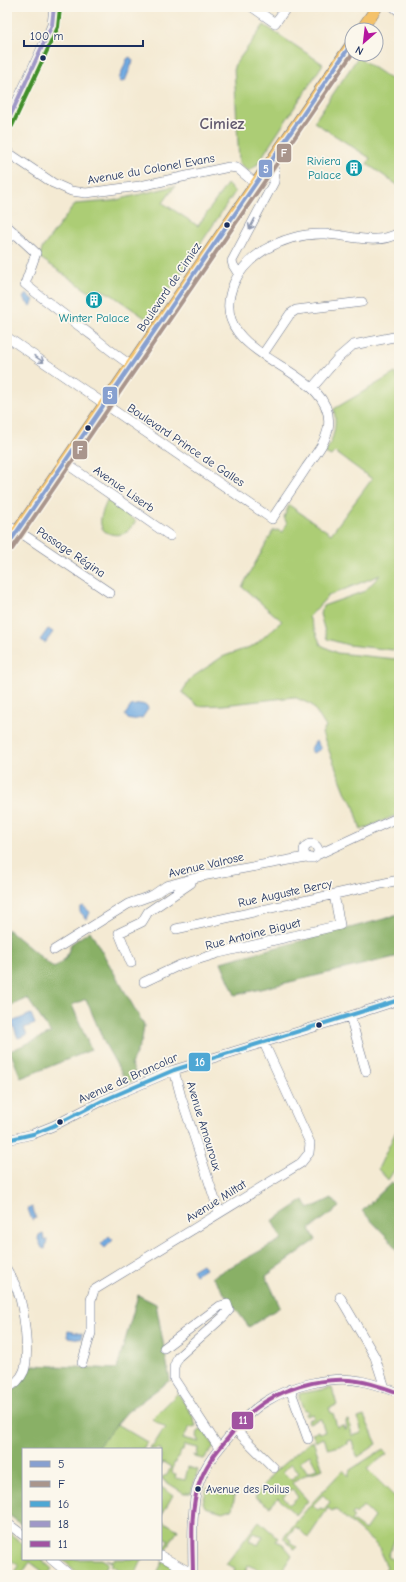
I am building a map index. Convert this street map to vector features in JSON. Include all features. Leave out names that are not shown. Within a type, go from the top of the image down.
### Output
[{"type":"main road","points":[[366,22],[376,7]]},
{"type":"main road","name":"Boulevard de Cimiez","points":[[7,546],[344,55]]},
{"type":"street","points":[[7,123],[52,25],[54,7]]},
{"type":"street","points":[[252,7],[275,23],[287,7]]},
{"type":"street","points":[[394,7],[399,11]]},
{"type":"street","name":"Avenue du Colonel Evans","points":[[7,152],[53,184],[71,191],[86,194],[140,186],[229,167],[237,168],[256,184]]},
{"type":"street","points":[[238,274],[233,265],[233,259],[270,189],[275,174],[271,162]]},
{"type":"street","points":[[7,242],[10,229],[36,253],[25,284],[116,356],[131,365]]},
{"type":"street","points":[[399,233],[384,239],[374,240],[324,234],[297,236],[281,242],[262,252],[250,261],[238,274],[232,287],[230,297],[230,316],[240,335],[249,344],[312,388],[338,358],[353,345],[399,336]]},
{"type":"street","points":[[263,354],[290,314],[296,310],[362,302]]},
{"type":"street","name":"Boulevard Prince de Galles","points":[[7,337],[272,519],[322,445],[327,432],[327,408],[312,388]]},
{"type":"street","name":"Avenue Liserb","points":[[64,462],[170,536]]},
{"type":"street","name":"Passage Régina","points":[[7,525],[110,593]]},
{"type":"street","name":"Avenue Valrose","points":[[54,950],[128,904],[153,894],[166,886],[202,876],[306,857],[311,858],[399,818]]},
{"type":"street","points":[[306,857],[303,850],[305,846],[309,844],[313,844],[317,848],[317,855]]},
{"type":"street","points":[[132,963],[119,933],[142,922],[148,912],[174,893],[202,876]]},
{"type":"street","name":"Rue Auguste Bercy","points":[[176,929],[399,880]]},
{"type":"street","name":"Rue Antoine Biguet","points":[[144,982],[180,966],[219,953],[340,925],[334,895]]},
{"type":"street","name":"Avenue de Brancolar","points":[[7,1140],[49,1128],[102,1101],[174,1070],[399,1000]]},
{"type":"street","points":[[350,1016],[366,1071]]},
{"type":"street","name":"Avenue Miltat","points":[[82,1363],[91,1333],[91,1300],[94,1290],[301,1163],[309,1153],[310,1143],[264,1042]]},
{"type":"street","name":"Avenue Amouroux","points":[[174,1070],[186,1112],[219,1212]]},
{"type":"street","points":[[7,1270],[18,1291],[22,1309],[27,1358],[24,1371],[16,1383],[7,1388]]},
{"type":"street","points":[[340,1297],[375,1358],[385,1388]]},
{"type":"street","points":[[164,1348],[220,1306],[227,1304],[229,1310],[224,1317],[178,1356],[174,1367],[174,1379],[219,1448]]},
{"type":"street","points":[[162,1557],[193,1573],[194,1512],[196,1494],[204,1471],[219,1448],[235,1429],[264,1402],[290,1390],[315,1382],[338,1380],[360,1380],[399,1393]]},
{"type":"street","points":[[290,1390],[308,1439]]},
{"type":"street","points":[[235,1429],[274,1468]]},
{"type":"street","points":[[7,1523],[22,1534]]},
{"type":"street","points":[[53,1560],[70,1575]]},
{"type":"green space","points":[[264,25],[323,64],[256,166],[248,171],[239,163],[234,66]]},
{"type":"green space","points":[[355,62],[365,62],[399,85],[399,186],[367,164],[370,158],[314,122]]},
{"type":"green space","points":[[227,184],[235,192],[158,308],[148,320],[112,295],[100,289],[95,296],[39,257],[43,247],[75,204],[112,201],[175,186],[163,203],[198,226]]},
{"type":"green space","points":[[395,373],[399,383],[399,647],[393,650],[348,645],[327,639],[320,614],[323,606],[365,591],[380,575],[328,596],[309,617],[321,645],[337,653],[396,659],[399,658],[399,814],[361,830],[353,803],[347,796],[322,733],[326,727],[312,705],[294,697],[223,705],[198,706],[182,692],[191,678],[222,657],[255,645],[282,621],[242,587],[273,531],[277,530],[282,532],[287,524],[284,517],[289,505],[331,534],[372,479],[335,452],[331,456],[325,453],[334,432],[334,409]]},
{"type":"green space","points":[[107,500],[136,521],[125,533],[114,535],[107,533],[102,528],[102,512]]},
{"type":"green space","points":[[399,915],[399,956],[235,995],[221,962]]},
{"type":"green space","points":[[7,929],[54,968],[66,958],[71,944],[90,931],[144,1025],[142,1040],[131,1064],[138,1078],[127,1083],[105,1044],[86,999],[72,1005],[91,1050],[21,1078],[10,1051],[51,1033],[27,998],[7,1008]]},
{"type":"green space","points":[[399,1125],[399,1163],[388,1180],[378,1169]]},
{"type":"green space","points":[[391,1183],[399,1185],[398,1253],[389,1239],[362,1211]]},
{"type":"green space","points":[[332,1198],[339,1207],[310,1229],[316,1240],[266,1276],[280,1307],[249,1327],[212,1277],[282,1239],[272,1221],[304,1200],[309,1209]]},
{"type":"green space","points":[[138,1295],[156,1304],[170,1380],[127,1412],[97,1448],[22,1448],[22,1525],[7,1515],[7,1394],[17,1388],[33,1365],[117,1369]]},
{"type":"green space","points":[[332,1388],[337,1405],[329,1408],[331,1413],[333,1413],[337,1427],[343,1425],[344,1429],[347,1428],[346,1421],[349,1420],[352,1436],[362,1433],[358,1418],[364,1416],[377,1444],[358,1457],[353,1449],[352,1440],[348,1441],[348,1444],[328,1449],[324,1438],[316,1442],[312,1433],[318,1431],[319,1433],[325,1432],[321,1419],[309,1423],[308,1420],[314,1418],[313,1414],[306,1416],[305,1414],[308,1413],[307,1410],[304,1410],[299,1394]]},
{"type":"green space","points":[[178,1393],[192,1415],[196,1426],[189,1428],[183,1438],[199,1442],[196,1436],[200,1430],[205,1432],[214,1446],[204,1459],[194,1457],[194,1455],[197,1456],[198,1448],[184,1445],[183,1451],[181,1451],[179,1457],[177,1457],[176,1463],[174,1463],[172,1473],[176,1474],[175,1478],[185,1480],[188,1467],[198,1470],[191,1493],[184,1493],[163,1480],[162,1477],[167,1475],[171,1467],[163,1462],[162,1464],[162,1448],[150,1448],[151,1445],[153,1446],[163,1430],[164,1431],[166,1428],[152,1419]]},
{"type":"green space","points":[[101,1415],[147,1442],[144,1448],[77,1448]]},
{"type":"green space","points":[[313,1441],[323,1469],[303,1476],[292,1483],[308,1501],[296,1515],[278,1498],[270,1507],[255,1497],[273,1473],[308,1443]],"holes":[[[310,1455],[317,1468],[308,1473],[300,1461]],[[291,1464],[299,1473],[291,1480],[283,1472]],[[292,1489],[298,1497],[290,1504],[283,1497]]]},
{"type":"green space","points":[[383,1449],[387,1454],[367,1469],[398,1500],[399,1499],[399,1533],[397,1533],[388,1557],[399,1562],[399,1575],[383,1575],[387,1567],[380,1552],[381,1549],[335,1509],[332,1511],[328,1508],[308,1538],[295,1527],[287,1537],[291,1540],[290,1542],[297,1547],[294,1549],[284,1539],[284,1537],[311,1504],[343,1470],[348,1476],[350,1470]],"holes":[[[323,1495],[330,1502],[324,1509],[320,1508],[318,1510],[313,1505]],[[363,1506],[374,1517],[365,1530],[351,1520],[354,1517],[352,1515],[354,1512],[356,1514]]]},
{"type":"green space","points":[[162,1488],[173,1495],[162,1514]]},
{"type":"green space","points":[[207,1488],[235,1495],[232,1509],[223,1512],[205,1507],[203,1502]]},
{"type":"green space","points":[[162,1521],[178,1530],[164,1553],[162,1552],[162,1548],[169,1540],[162,1536]]},
{"type":"green space","points":[[259,1521],[278,1538],[276,1541],[283,1544],[292,1555],[279,1575],[255,1575],[257,1569],[248,1565],[244,1575],[233,1575],[235,1568],[226,1564]],"holes":[[[253,1533],[263,1536],[258,1545],[249,1540]]]},
{"type":"green space","points":[[7,1531],[22,1543],[22,1560],[42,1560],[52,1569],[47,1575],[39,1575],[42,1571],[30,1562],[21,1575],[13,1575],[19,1566],[7,1557]]},
{"type":"green space","points":[[63,1560],[104,1560],[108,1563],[102,1575],[93,1575],[90,1571],[85,1575],[80,1575]]},
{"type":"green space","points":[[108,1560],[142,1560],[134,1575],[127,1575],[111,1565],[113,1563]]},
{"type":"green space","points":[[163,1561],[181,1571],[184,1575],[156,1575]]},
{"type":"water","points":[[130,57],[133,61],[125,81],[121,82],[119,79],[127,59]]},
{"type":"water","points":[[26,294],[34,300],[31,306],[23,298]]},
{"type":"water","points":[[48,629],[53,632],[45,643],[40,640]]},
{"type":"water","points":[[141,704],[147,706],[148,709],[142,718],[131,720],[128,719],[125,715],[131,706]]},
{"type":"water","points":[[316,741],[321,749],[313,753],[310,749]]},
{"type":"water","points":[[83,906],[90,912],[87,919],[84,918],[80,912],[80,908]]},
{"type":"water","points":[[31,1014],[35,1024],[24,1028],[27,1035],[18,1038],[12,1022]]},
{"type":"water","points":[[32,1207],[36,1218],[32,1220],[28,1209]]},
{"type":"water","points":[[43,1233],[44,1239],[47,1240],[45,1249],[42,1248],[38,1239],[39,1235]]},
{"type":"water","points":[[109,1236],[113,1240],[105,1248],[101,1244]]},
{"type":"water","points":[[202,1264],[205,1269],[195,1275],[192,1270]]},
{"type":"water","points":[[68,1331],[82,1334],[81,1339],[67,1337]]},
{"type":"transit line","name":"18","points":[[7,123],[52,25],[54,7]]},
{"type":"transit line","points":[[12,126],[58,27],[60,8]]},
{"type":"transit line","name":"5","points":[[7,546],[344,55]]},
{"type":"transit line","name":"F","points":[[12,549],[347,62]]},
{"type":"transit line","name":"16","points":[[7,1140],[33,1134],[53,1126],[102,1101],[174,1070],[399,1000]]},
{"type":"transit line","name":"11","points":[[193,1575],[193,1517],[199,1484],[204,1471],[215,1454],[251,1412],[265,1402],[287,1391],[299,1386],[324,1381],[349,1380],[362,1382],[399,1393]]},
{"type":"place","name":"Riviera Palace","points":[[354,168]]},
{"type":"place","name":"Winter Palace","points":[[94,300]]},
{"type":"place","name":"Avenue des Poilus","points":[[198,1489]]},
{"type":"district","name":"Cimiez","points":[[222,123]]}]
